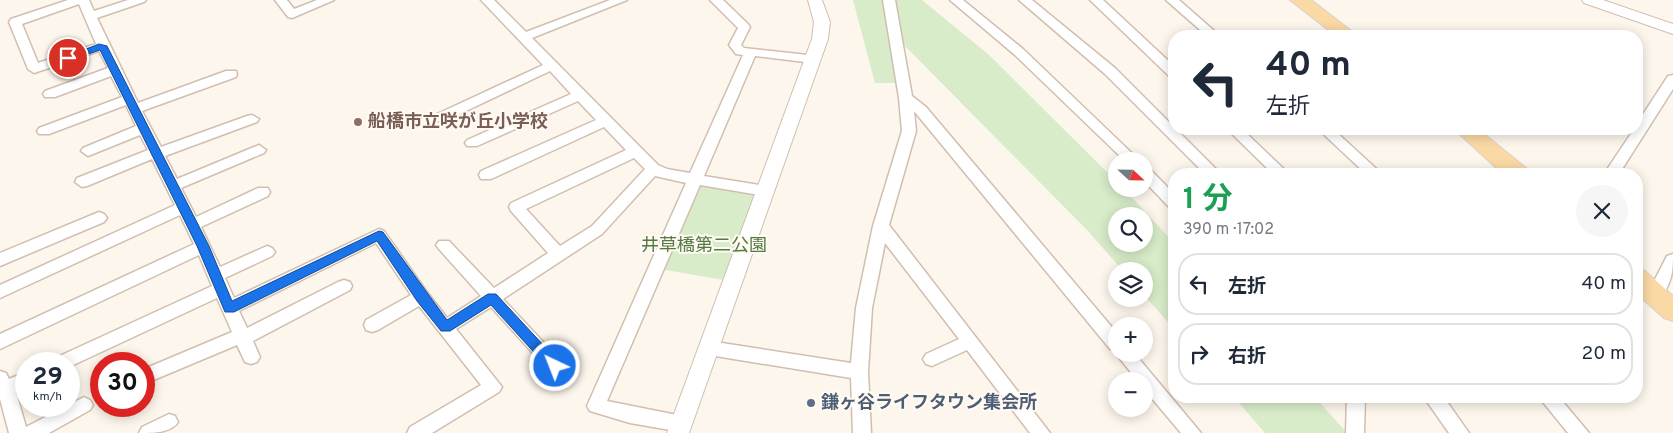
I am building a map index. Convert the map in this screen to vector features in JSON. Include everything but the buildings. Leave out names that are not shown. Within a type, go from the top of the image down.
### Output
[{"type":"main road","points":[[1299,0],[1340,30]]},
{"type":"main road","points":[[1473,135],[1511,168]]},
{"type":"street","points":[[103,46],[34,69],[15,22],[82,0],[203,246],[251,357]]},
{"type":"street","points":[[90,16],[140,0]]},
{"type":"street","points":[[282,0],[292,14],[328,0]]},
{"type":"street","points":[[487,0],[635,152],[653,168],[664,174],[693,180],[766,191]]},
{"type":"street","points":[[524,38],[621,0]]},
{"type":"street","points":[[716,0],[744,27],[735,45],[740,51],[813,59]]},
{"type":"street","points":[[750,53],[596,406],[680,428],[813,59],[822,30],[815,0]]},
{"type":"street","points":[[862,433],[859,372],[864,308],[881,226],[909,131],[906,98],[888,0]]},
{"type":"street","points":[[956,0],[1019,52],[1124,152]]},
{"type":"street","points":[[1025,0],[1110,70],[1168,128]]},
{"type":"street","points":[[1096,0],[1168,66]]},
{"type":"street","points":[[1172,0],[1207,30]]},
{"type":"street","points":[[1589,0],[1673,29]]},
{"type":"street","points":[[440,118],[551,66]]},
{"type":"street","points":[[50,94],[115,70]]},
{"type":"street","points":[[44,131],[232,74]]},
{"type":"street","points":[[1643,125],[1673,80]]},
{"type":"street","points":[[472,143],[580,95]]},
{"type":"street","points":[[906,98],[921,110],[1108,334]]},
{"type":"street","points":[[82,182],[252,119]]},
{"type":"street","points":[[486,175],[605,121]]},
{"type":"street","points":[[88,151],[144,128]]},
{"type":"street","points":[[1175,135],[1208,168]]},
{"type":"street","points":[[1240,135],[1276,168]]},
{"type":"street","points":[[1332,135],[1368,168]]},
{"type":"street","points":[[1615,168],[1637,135]]},
{"type":"street","points":[[173,186],[259,150]]},
{"type":"street","points":[[559,255],[516,207],[635,152]]},
{"type":"street","points":[[446,327],[597,230],[653,168]]},
{"type":"street","points":[[1153,181],[1168,197]]},
{"type":"street","points":[[192,225],[263,192]]},
{"type":"street","points":[[0,292],[183,207]]},
{"type":"street","points":[[0,260],[99,218]]},
{"type":"street","points":[[881,226],[1041,433]]},
{"type":"street","points":[[229,308],[379,235],[421,297],[493,387],[416,433]]},
{"type":"street","points":[[444,245],[555,366]]},
{"type":"street","points":[[0,342],[203,246]]},
{"type":"street","points":[[80,353],[218,282],[267,252]]},
{"type":"street","points":[[1655,295],[1673,260]]},
{"type":"street","points":[[155,373],[242,337],[344,286]]},
{"type":"street","points":[[372,325],[421,297]]},
{"type":"street","points":[[932,359],[971,341]]},
{"type":"street","points":[[709,348],[859,372]]},
{"type":"street","points":[[1132,362],[1192,433]]},
{"type":"street","points":[[3,383],[18,433]]},
{"type":"street","points":[[1355,433],[1356,403]]},
{"type":"street","points":[[1437,403],[1460,433]]},
{"type":"street","points":[[1553,403],[1580,433]]},
{"type":"street","points":[[32,433],[84,406]]},
{"type":"street","points":[[148,433],[169,422]]},
{"type":"green space","points":[[853,0],[886,0],[898,83],[875,83]]},
{"type":"green space","points":[[893,0],[922,0],[988,54],[1108,173],[1108,198],[1132,198],[1141,207],[1108,207],[1108,252],[1153,252],[1153,220],[1168,237],[1168,322],[1153,305],[1153,262],[1115,262],[1087,230],[898,39]]},
{"type":"green space","name":"井草橋第二公園","points":[[701,186],[752,193],[755,198],[724,280],[660,269],[696,188]]},
{"type":"green space","points":[[1239,403],[1320,403],[1347,433],[1265,433]]},
{"type":"place","name":"船橋市立咲が丘小学校","points":[[358,122]]},
{"type":"place","name":"鎌ヶ谷ライフタウン集会所","points":[[811,403]]},
{"type":"route","points":[[68,58],[103,46],[203,246],[229,308],[379,235],[421,297],[446,327],[492,298],[555,366]]}]
